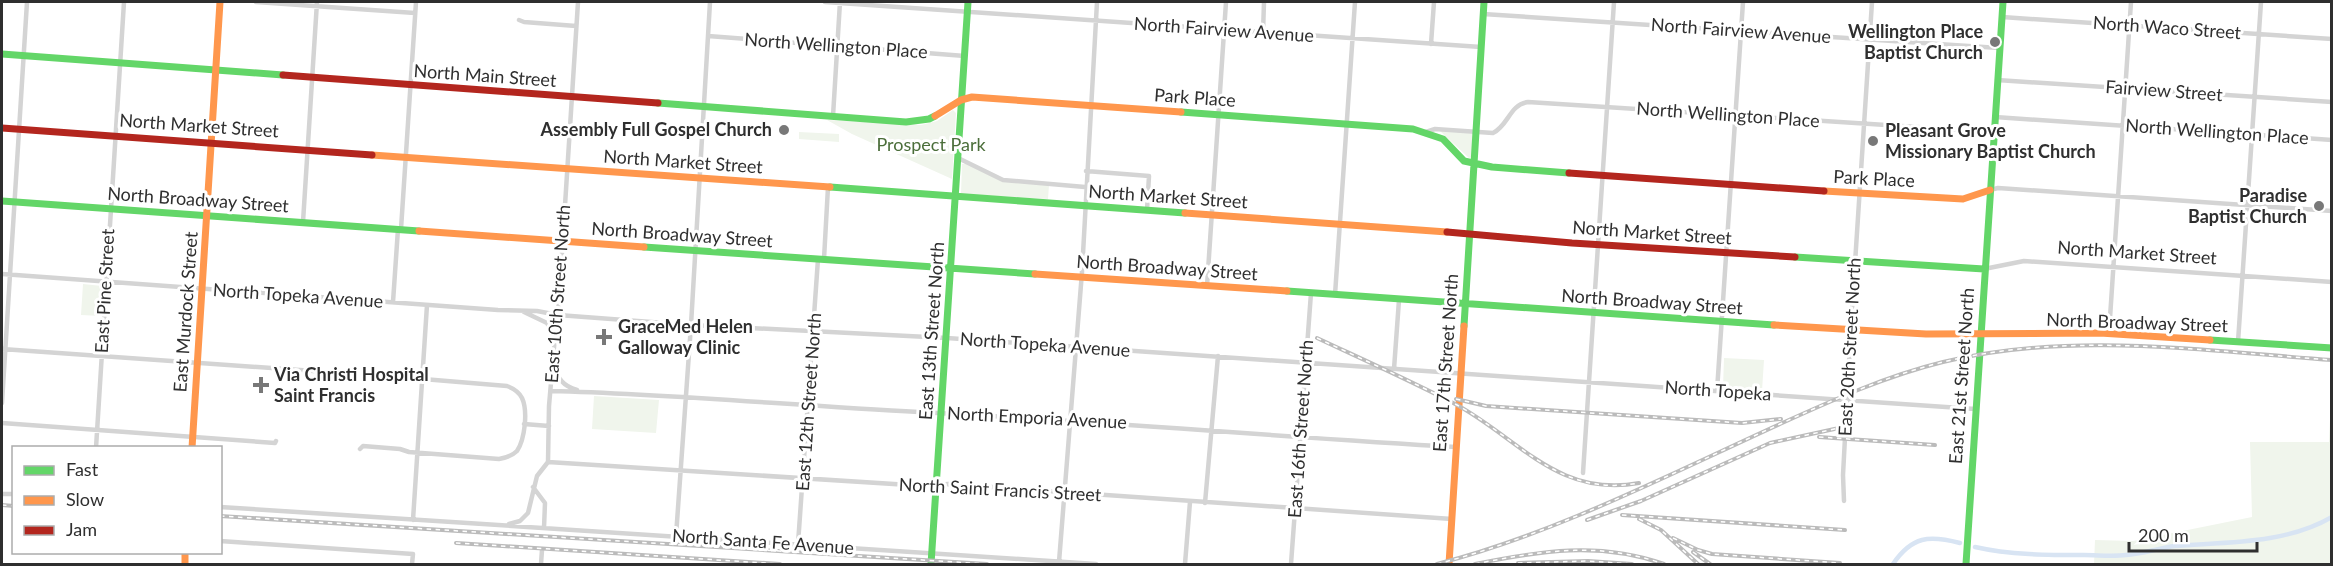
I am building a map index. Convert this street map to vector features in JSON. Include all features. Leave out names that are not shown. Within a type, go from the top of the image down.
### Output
[{"type":"street","points":[[2,403],[3,350],[10,275],[27,2]]},
{"type":"street","name":"East Pine Street","points":[[96,446],[124,2]]},
{"type":"street","name":"East Murdock Street","points":[[192,446],[220,2]]},
{"type":"street","points":[[256,2],[317,4],[415,13]]},
{"type":"street","points":[[393,302],[406,157],[416,2]]},
{"type":"street","name":"East 10th Street North","points":[[524,519],[532,503],[533,487],[537,476],[548,462],[555,336],[552,328],[558,315],[578,2]]},
{"type":"street","points":[[676,536],[696,251],[710,2]]},
{"type":"street","name":"North Fairview Avenue","points":[[825,2],[1481,47]]},
{"type":"street","points":[[833,116],[840,2]]},
{"type":"street","name":"East 13th Street North","points":[[931,564],[968,2]]},
{"type":"street","points":[[1059,562],[1086,211],[1085,187],[1097,2]]},
{"type":"street","points":[[1207,286],[1226,2]]},
{"type":"street","points":[[1263,33],[1264,2]]},
{"type":"street","points":[[1335,295],[1355,2]]},
{"type":"street","points":[[1431,44],[1434,2]]},
{"type":"street","name":"East 17th Street North","points":[[1449,564],[1484,2]]},
{"type":"street","points":[[1583,473],[1614,2]]},
{"type":"street","points":[[1717,391],[1743,2]]},
{"type":"street","name":"East 20th Street North","points":[[1844,501],[1847,399],[1872,2]]},
{"type":"street","name":"East 21st Street North","points":[[1966,564],[2003,2]]},
{"type":"street","points":[[2109,333],[2131,2]]},
{"type":"street","points":[[2238,342],[2260,2]]},
{"type":"street","points":[[303,222],[317,4]]},
{"type":"street","name":"North Fairview Avenue","points":[[1483,14],[2000,48]]},
{"type":"street","name":"North Waco Street","points":[[2002,17],[2331,39]]},
{"type":"street","points":[[519,20],[576,26]]},
{"type":"street","name":"North Wellington Place","points":[[708,36],[964,56]]},
{"type":"street","name":"North Main Street","points":[[2,54],[920,121],[935,117],[961,100]]},
{"type":"street","name":"Fairview Street","points":[[1997,80],[2331,102]]},
{"type":"street","name":"Park Place","points":[[961,100],[972,97],[1413,129],[1443,139],[1458,157],[1474,164],[1603,176],[1963,199],[1998,188],[2331,211]]},
{"type":"street","name":"North Wellington Place","points":[[1476,132],[1493,133],[1498,130],[1506,122],[1512,110],[1521,103],[1994,132]]},
{"type":"street","name":"North Wellington Place","points":[[1995,117],[2331,140]]},
{"type":"street","name":"North Market Street","points":[[2,128],[1341,224],[1598,245],[1984,269],[2024,261],[2331,282]]},
{"type":"street","name":"Park Place","points":[[1426,132],[1436,129],[1476,132]]},
{"type":"street","points":[[958,158],[1003,180],[1085,187]]},
{"type":"street","points":[[1086,171],[1149,176],[1147,210]]},
{"type":"street","name":"East 12th Street North","points":[[798,544],[814,331],[828,187]]},
{"type":"street","name":"North Broadway Street","points":[[2,201],[1722,322],[1926,334],[2109,333],[2331,348]]},
{"type":"street","name":"North Topeka Avenue","points":[[2,274],[691,325],[947,338],[1461,374]]},
{"type":"street","name":"East 16th Street North","points":[[1291,564],[1311,293]]},
{"type":"street","points":[[1394,369],[1399,300]]},
{"type":"street","points":[[413,520],[427,305]]},
{"type":"street","name":"North Topeka Avenue","points":[[522,311],[541,319],[552,328]]},
{"type":"street","points":[[3,350],[314,371]]},
{"type":"street","points":[[1205,504],[1218,356]]},
{"type":"street","name":"North Emporia Avenue","points":[[553,362],[557,376],[563,384],[582,392]]},
{"type":"street","name":"North Topeka","points":[[1461,374],[1976,409]]},
{"type":"street","points":[[360,449],[363,446],[505,458],[516,451],[524,424],[522,397],[507,386],[375,375]]},
{"type":"street","name":"North Emporia Avenue","points":[[551,391],[1070,419],[1456,447]]},
{"type":"street","points":[[2,423],[275,444],[276,441]]},
{"type":"street","points":[[524,424],[549,426]]},
{"type":"street","name":"North Saint Francis Street","points":[[548,462],[1064,493],[1205,504],[1295,507],[1452,519]]},
{"type":"street","points":[[533,487],[545,504],[544,528]]},
{"type":"street","points":[[1185,564],[1190,502]]},
{"type":"street","name":"North Santa Fe Avenue","points":[[222,507],[1096,564]]},
{"type":"street","points":[[505,525],[524,519],[537,529]]},
{"type":"street","points":[[222,541],[413,554],[412,564]]},
{"type":"street","points":[[541,564],[542,550]]},
{"type":"green space","name":"Prospect Park","points":[[953,110],[956,113],[952,179],[852,134],[827,120],[921,125],[937,121]]},
{"type":"green space","points":[[1440,131],[1473,133],[1472,157],[1469,158]]},
{"type":"green space","points":[[799,132],[839,134],[839,142],[799,139]]},
{"type":"green space","points":[[962,164],[1003,181],[1049,185],[1048,199],[961,194]]},
{"type":"green space","points":[[83,284],[102,286],[101,316],[81,315]]},
{"type":"green space","points":[[1724,358],[1764,360],[1762,391],[1723,388]]},
{"type":"green space","points":[[594,396],[659,400],[656,433],[592,429]]},
{"type":"green space","points":[[2331,398],[2331,564],[2094,564],[2095,540],[2133,541],[2252,517],[2250,442],[2329,442]]},
{"type":"waterway","points":[[1975,547],[2029,554],[2121,556],[2175,546],[2276,537],[2314,526],[2332,517]]},
{"type":"waterway","points":[[1893,564],[1907,548],[1922,540],[1939,539],[1960,543]]},
{"type":"railway","points":[[1317,338],[1457,405],[1521,449],[1563,474],[1586,482],[1611,485],[1639,483]]},
{"type":"railway","points":[[1437,564],[1568,520],[1880,381],[1943,362],[2039,347],[2088,345],[2186,349],[2332,360]]},
{"type":"railway","points":[[1456,399],[1486,406],[1742,423],[1781,419]]},
{"type":"railway","points":[[1587,520],[1641,501],[1770,443],[1839,428]]},
{"type":"railway","points":[[1819,437],[1935,445]]},
{"type":"railway","points":[[2,505],[12,506]]},
{"type":"railway","points":[[1622,515],[1845,530]]},
{"type":"railway","points":[[222,516],[987,564]]},
{"type":"railway","points":[[1639,519],[1661,530],[1698,564]]},
{"type":"railway","points":[[1673,538],[1712,554],[1840,563]]},
{"type":"railway","points":[[456,543],[780,564]]},
{"type":"railway","points":[[1475,564],[1523,555],[1570,550],[1616,552],[1664,564]]},
{"type":"railway","points":[[1693,552],[1710,564]]},
{"type":"railway","points":[[1518,563],[1588,561],[1632,564]]},
{"type":"traffic: fast","points":[[931,564],[968,2]]},
{"type":"traffic: fast","points":[[1464,326],[1484,2]]},
{"type":"traffic: fast","points":[[1966,564],[2003,2]]},
{"type":"traffic: fast","points":[[2,54],[283,75]]},
{"type":"traffic: fast","points":[[658,103],[906,122],[935,116]]},
{"type":"traffic: fast","points":[[1181,112],[1413,129],[1443,139],[1464,161],[1492,167],[1569,173]]},
{"type":"traffic: fast","points":[[830,187],[1185,213]]},
{"type":"traffic: fast","points":[[2,201],[419,231]]},
{"type":"traffic: fast","points":[[644,247],[1035,274]]},
{"type":"traffic: fast","points":[[1795,257],[1984,269]]},
{"type":"traffic: fast","points":[[1287,291],[1774,325]]},
{"type":"traffic: fast","points":[[2210,340],[2332,348]]},
{"type":"traffic: slow","points":[[192,446],[220,2]]},
{"type":"traffic: slow","points":[[935,116],[961,100],[972,97],[1181,112]]},
{"type":"traffic: slow","points":[[372,155],[830,187]]},
{"type":"traffic: slow","points":[[1824,191],[1963,199],[1990,190]]},
{"type":"traffic: slow","points":[[1185,213],[1447,232]]},
{"type":"traffic: slow","points":[[419,231],[644,247]]},
{"type":"traffic: slow","points":[[1035,274],[1287,291]]},
{"type":"traffic: slow","points":[[1774,325],[1926,334],[2100,333],[2210,340]]},
{"type":"traffic: slow","points":[[1449,564],[1464,326]]},
{"type":"traffic: slow","points":[[185,554],[185,564]]},
{"type":"traffic: jam","points":[[283,75],[658,103]]},
{"type":"traffic: jam","points":[[2,128],[372,155]]},
{"type":"traffic: jam","points":[[1569,173],[1824,191]]},
{"type":"traffic: jam","points":[[1447,232],[1572,243],[1795,257]]},
{"type":"place","name":"Wellington Place Baptist Church","points":[[1995,42]]},
{"type":"place","name":"Assembly Full Gospel Church","points":[[784,130]]},
{"type":"place","name":"Pleasant Grove Missionary Baptist Church","points":[[1873,141]]},
{"type":"place","name":"Paradise Baptist Church","points":[[2319,206]]},
{"type":"place","name":"GraceMed Helen Galloway Clinic","points":[[604,337]]},
{"type":"place","name":"Via Christi Hospital Saint Francis","points":[[261,385]]}]
